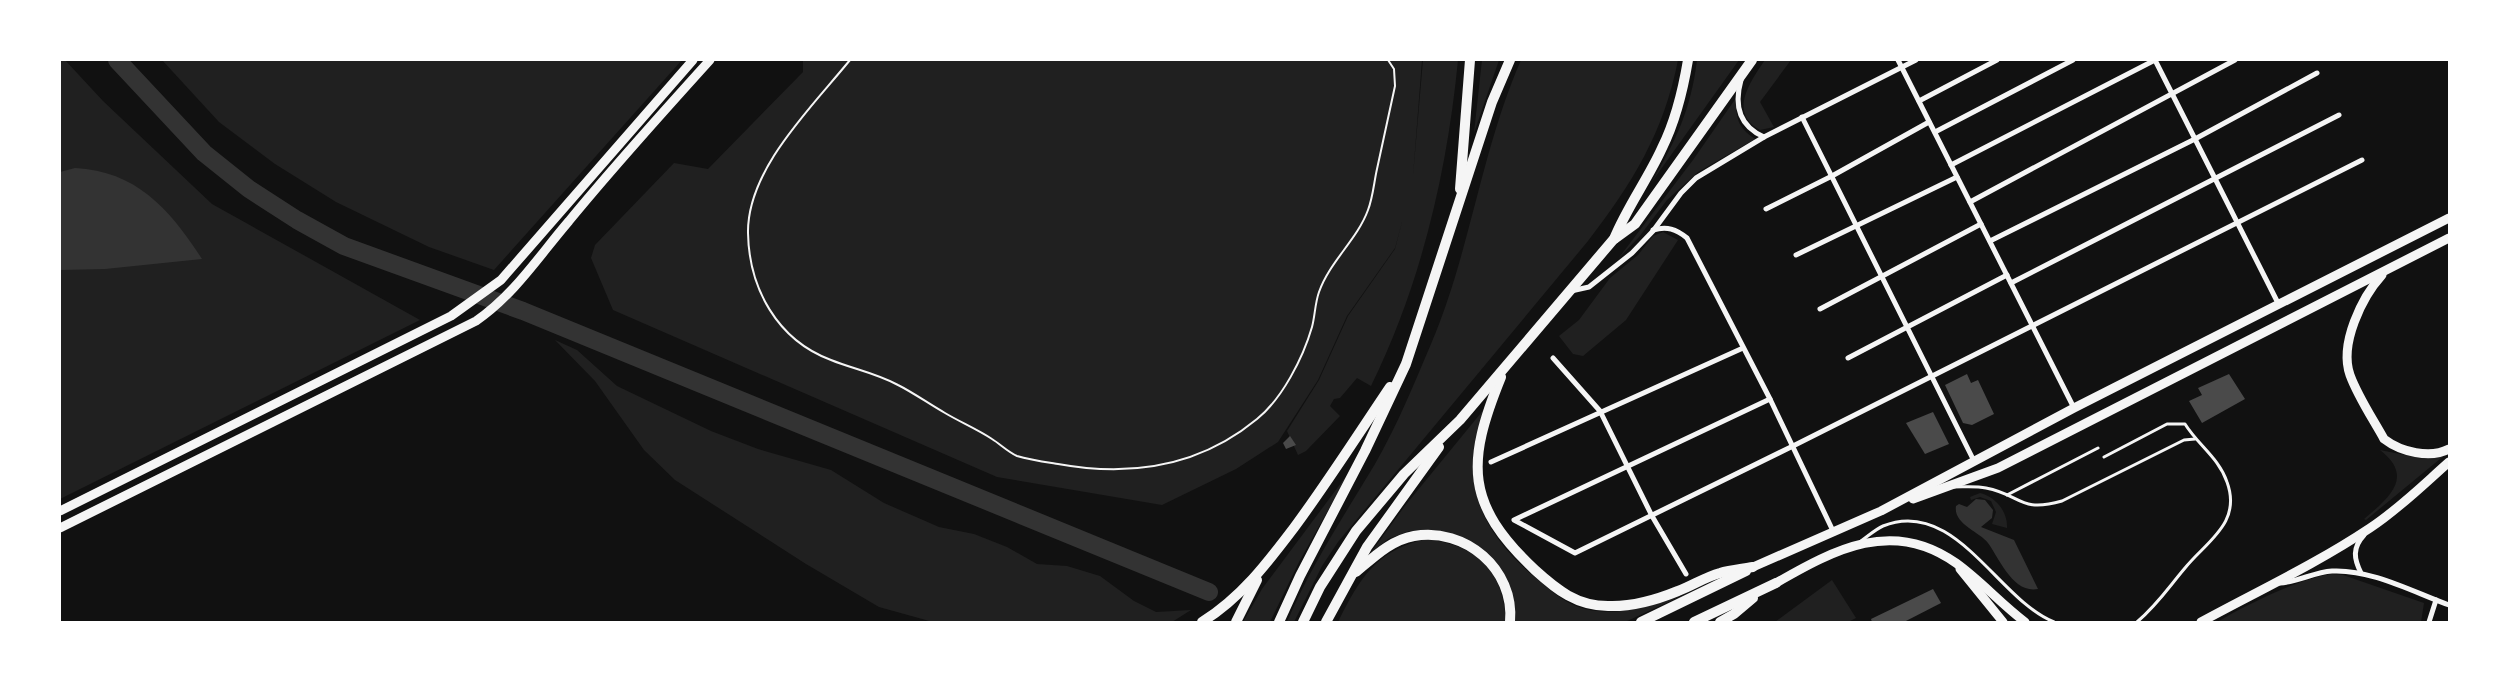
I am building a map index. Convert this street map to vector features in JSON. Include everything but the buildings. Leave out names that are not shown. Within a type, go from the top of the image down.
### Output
[{"type":"highway","points":[[1459,202],[1470,60]]},
{"type":"highway","points":[[1279,622],[1300,576],[1365,451],[1406,364],[1492,102],[1510,60]]},
{"type":"highway","points":[[1613,240],[1624,214],[1662,149],[1672,127],[1683,90],[1688,60]]},
{"type":"highway","points":[[1326,622],[1351,576],[1389,514],[1460,420],[1613,240],[1635,224],[1752,60]]},
{"type":"highway","points":[[1202,622],[1225,608],[1262,570],[1309,506],[1406,364]]},
{"type":"highway","points":[[1505,367],[1482,432],[1478,470],[1482,500],[1489,515],[1507,541],[1558,590],[1581,602],[1593,605],[1626,605],[1678,591],[1719,573],[1753,567]]},
{"type":"highway","points":[[1303,622],[1320,587],[1356,531],[1404,474],[1460,420]]},
{"type":"highway","points":[[1351,576],[1396,542],[1413,536],[1428,535],[1455,539],[1482,554],[1496,570],[1507,592],[1510,622]]},
{"type":"highway","points":[[1641,622],[1753,567]]},
{"type":"highway","points":[[1236,622],[1262,570]]},
{"type":"highway","points":[[1694,622],[1776,583]]},
{"type":"highway","points":[[1720,622],[1776,583]]},
{"type":"main road","points":[[60,511],[451,316],[490,290],[693,60]]},
{"type":"main road","points":[[60,528],[476,321],[504,300],[569,220],[710,60]]},
{"type":"main road","points":[[1753,567],[1881,511],[2074,408],[2449,218]]},
{"type":"main road","points":[[1881,511],[1998,468],[2224,351],[2449,238]]},
{"type":"main road","points":[[2385,271],[2375,283],[2358,311],[2349,347],[2350,375],[2384,439],[2391,444],[2432,454],[2449,449]]},
{"type":"main road","points":[[2200,622],[2306,567],[2372,527],[2403,503],[2449,462]]},
{"type":"main road","points":[[1776,583],[1801,568],[1859,543],[1913,543],[1928,547],[1956,563],[2026,622]]},
{"type":"main road","points":[[1956,563],[2002,622]]},
{"type":"street","points":[[1898,60],[2074,408]]},
{"type":"street","points":[[1571,291],[1589,287],[1632,253],[1653,230],[1681,193],[1696,178],[1764,137],[1916,60]]},
{"type":"street","points":[[1919,101],[1997,60]]},
{"type":"street","points":[[1935,132],[2074,60]]},
{"type":"street","points":[[1951,165],[2155,60],[2279,305]]},
{"type":"street","points":[[1970,202],[2235,60]]},
{"type":"street","points":[[1743,72],[1740,86],[1742,118],[1747,127],[1764,137]]},
{"type":"street","points":[[1990,241],[2195,139],[2317,73]]},
{"type":"street","points":[[2011,283],[2339,115]]},
{"type":"street","points":[[1802,118],[1974,461]]},
{"type":"street","points":[[1766,209],[1832,176],[1929,122]]},
{"type":"street","points":[[1770,399],[1514,520],[1575,553],[1793,446],[2362,160]]},
{"type":"street","points":[[1796,255],[1856,224],[1957,177]]},
{"type":"street","points":[[1820,308],[1981,224]]},
{"type":"street","points":[[1653,230],[1662,227],[1672,228],[1687,238],[1770,399],[1834,533]]},
{"type":"street","points":[[1848,358],[2007,275]]},
{"type":"street","points":[[1491,462],[1600,411],[1743,348]]},
{"type":"street","points":[[1553,358],[1600,411],[1652,516],[1686,574]]},
{"type":"street","points":[[2361,573],[2354,559],[2355,553],[2361,538],[2372,527]]},
{"type":"street","points":[[2272,584],[2296,582],[2331,571],[2361,573],[2449,605]]},
{"type":"street","points":[[2429,622],[2436,600]]},
{"type":"lane","points":[[2104,457],[2167,424],[2185,424],[2194,439],[2203,444],[2215,459],[2227,481],[2232,500],[2230,514],[2218,533],[2203,551],[2185,567],[2152,609],[2137,622]]},
{"type":"lane","points":[[1948,487],[1985,488],[2007,495],[2024,504],[2041,507],[2062,501],[2184,440],[2194,439]]},
{"type":"lane","points":[[2007,495],[2098,448]]},
{"type":"lane","points":[[1859,543],[1882,526],[1897,522],[1923,523],[1943,530],[1964,545],[2028,605],[2054,622]]},
{"type":"path","points":[[850,60],[769,164],[753,196],[748,230],[750,264],[759,293],[766,306],[784,330],[804,347],[830,360],[866,370],[899,385],[991,438],[1016,455],[1080,468],[1116,471],[1146,468],[1181,460],[1213,448],[1259,418],[1280,391],[1302,357],[1312,325],[1318,294],[1330,268],[1352,239],[1368,211],[1395,86],[1394,69],[1388,60]]},
{"type":"shaded area","points":[[60,60],[65,60],[103,101],[212,204],[420,320],[60,499]]},
{"type":"shaded area","points":[[162,60],[682,60],[494,270],[429,247],[336,202],[275,164],[219,122]]},
{"type":"shaded area","points":[[803,60],[1422,60],[1413,176],[1423,60],[1458,60],[1447,144],[1429,227],[1418,268],[1404,308],[1371,386],[1357,378],[1340,398],[1334,399],[1330,406],[1340,416],[1306,451],[1298,455],[1287,431],[1319,380],[1348,316],[1395,249],[1403,218],[1395,248],[1347,316],[1318,380],[1278,442],[1236,469],[1162,505],[997,477],[613,310],[591,258],[595,245],[674,163],[708,169],[803,72]]},
{"type":"shaded area","points":[[1482,60],[1499,60],[1474,133],[1481,69]]},
{"type":"shaded area","points":[[1521,60],[1678,60],[1672,86],[1655,134],[1619,199],[1588,241],[1338,542],[1322,566],[1294,622],[1287,622],[1317,561],[1391,435],[1431,344],[1456,274],[1485,166],[1507,95]]},
{"type":"shaded area","points":[[1697,60],[1739,60],[1651,183],[1668,153],[1681,124],[1691,94]]},
{"type":"shaded area","points":[[1765,60],[1791,60],[1760,102],[1774,127],[1760,130],[1750,123],[1745,115],[1744,106],[1748,87]]},
{"type":"shaded area","points":[[1736,98],[1736,111],[1739,122],[1744,130],[1755,139],[1698,172],[1667,200],[1639,237],[1618,259],[1693,160]]},
{"type":"shaded area","points":[[75,168],[97,171],[116,177],[134,185],[150,196],[164,209],[202,259],[105,269],[60,270],[60,172]]},
{"type":"shaded area","points":[[1663,232],[1678,240],[1626,320],[1583,356],[1573,354],[1559,336],[1579,320],[1610,278],[1638,255],[1653,236]]},
{"type":"shaded area","points":[[555,340],[577,350],[617,386],[711,431],[758,449],[831,470],[884,503],[939,527],[974,534],[1007,547],[1037,564],[1067,566],[1100,576],[1134,601],[1156,612],[1191,610],[1172,622],[933,622],[879,607],[806,564],[675,480],[644,450],[595,381]]},
{"type":"shaded area","points":[[1485,408],[1477,434],[1473,458],[1474,481],[1479,502],[1488,523],[1517,561],[1560,597],[1571,604],[1585,609],[1609,612],[1621,611],[1645,607],[1679,597],[1625,622],[1515,622],[1514,606],[1483,550],[1463,537],[1436,530],[1409,531],[1388,539],[1370,554],[1404,507]]},
{"type":"shaded area","points":[[2380,450],[2425,459],[2446,454],[2366,520],[2364,519],[2389,495],[2397,478],[2396,469]]},
{"type":"shaded area","points":[[1350,471],[1299,562],[1270,622],[1243,622],[1262,589]]},
{"type":"shaded area","points":[[1980,493],[1991,498],[2000,506],[2007,522],[2007,528],[1992,524],[1996,512],[1991,501],[1980,497],[1971,500],[1970,497]]},
{"type":"shaded area","points":[[1976,499],[1985,500],[1993,510],[1992,518],[1981,527],[2014,540],[2038,589],[2029,589],[2014,581],[1988,543],[1959,518],[1956,506],[1959,504],[1967,507]]},
{"type":"shaded area","points":[[1427,539],[1445,542],[1460,548],[1474,555],[1484,564],[1500,588],[1506,622],[1338,622],[1362,579],[1382,558],[1395,550]]},
{"type":"shaded area","points":[[2332,574],[2343,575],[2424,603],[2421,622],[2217,622],[2289,586]]},
{"type":"shaded area","points":[[1832,580],[1856,618],[1848,622],[1775,622]]},
{"type":"waterway","points":[[117,60],[204,153],[249,189],[297,220],[344,246],[523,311],[1209,592]]}]
